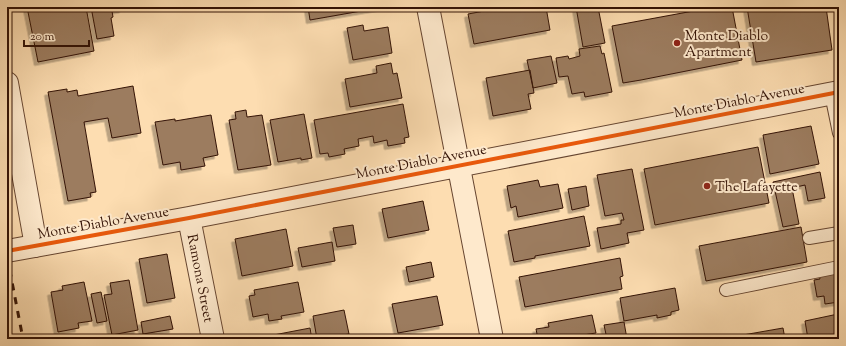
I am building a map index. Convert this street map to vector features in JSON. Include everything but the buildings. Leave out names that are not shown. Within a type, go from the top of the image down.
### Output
[{"type":"street","points":[[428,7],[492,339]]},
{"type":"street","points":[[7,83],[36,246]]},
{"type":"street","name":"Monte Diablo Avenue","points":[[7,251],[189,218],[835,93]]},
{"type":"street","name":"Ramona Street","points":[[189,218],[213,339]]},
{"type":"lane","points":[[835,93],[839,133]]},
{"type":"lane","points":[[809,238],[839,232]]},
{"type":"lane","points":[[726,290],[839,267]]},
{"type":"railway","points":[[7,256],[23,339]]},
{"type":"railway","points":[[7,330],[9,339]]},
{"type":"cycle path","points":[[7,251],[189,218],[839,92]]},
{"type":"place","name":"Monte Diablo Apartment","points":[[677,43]]},
{"type":"place","name":"The Lafayette","points":[[707,186]]}]
